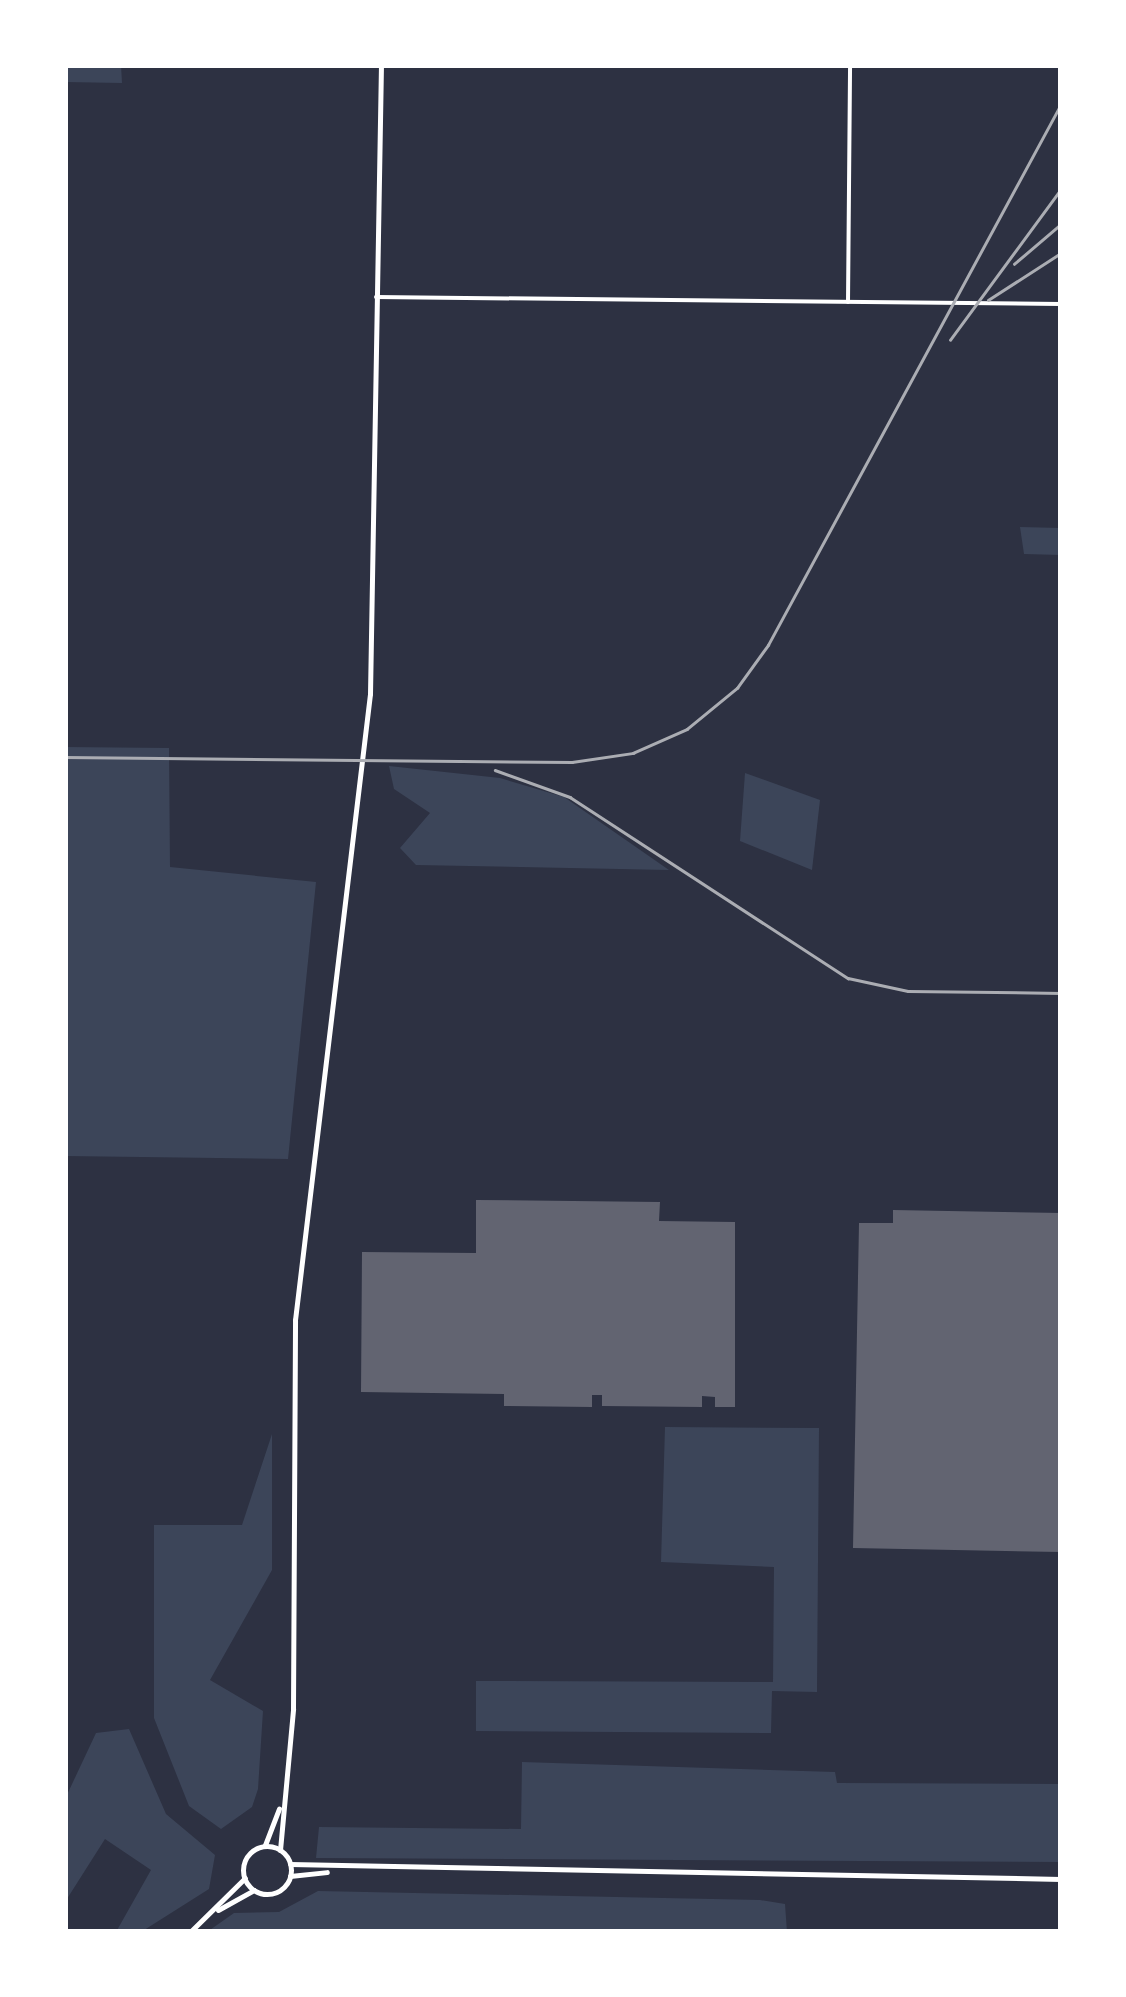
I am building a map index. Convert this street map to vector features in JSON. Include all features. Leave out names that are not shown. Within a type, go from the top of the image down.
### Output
[{"type":"street","points":[[215,1911],[254,1890],[276,1892],[290,1876],[290,1864],[280,1850],[292,1710],[296,1320],[370,694],[381,65]]},
{"type":"street","points":[[848,302],[850,65]]},
{"type":"street","points":[[376,297],[1061,304]]},
{"type":"street","points":[[190,1932],[245,1878],[247,1858],[264,1846],[281,1806]]},
{"type":"street","points":[[264,1846],[280,1850]]},
{"type":"street","points":[[290,1864],[333,1871]]},
{"type":"street","points":[[290,1876],[333,1871],[1061,1879]]},
{"type":"street","points":[[245,1878],[254,1890]]},
{"type":"shaded area","points":[[65,65],[121,65],[122,83],[65,82]]},
{"type":"shaded area","points":[[1020,527],[1061,528],[1061,555],[1024,554]]},
{"type":"shaded area","points":[[65,747],[169,748],[170,867],[316,882],[288,1159],[65,1156]]},
{"type":"shaded area","points":[[389,766],[500,778],[564,797],[669,870],[416,865],[400,848],[430,813],[394,789]]},
{"type":"shaded area","points":[[745,773],[820,800],[812,870],[740,841]]},
{"type":"shaded area","points":[[665,1427],[819,1428],[817,1692],[772,1691],[771,1733],[476,1731],[476,1681],[773,1682],[774,1567],[661,1562]]},
{"type":"shaded area","points":[[272,1434],[272,1570],[210,1680],[263,1711],[258,1789],[252,1807],[221,1829],[189,1806],[154,1718],[154,1525],[242,1525]]},
{"type":"shaded area","points":[[129,1729],[166,1814],[215,1855],[209,1889],[141,1932],[116,1932],[151,1870],[105,1839],[65,1902],[65,1799],[96,1733]]},
{"type":"shaded area","points":[[522,1762],[835,1772],[837,1783],[1061,1784],[1061,1862],[316,1858],[319,1827],[521,1829]]},
{"type":"shaded area","points":[[318,1891],[760,1900],[785,1904],[787,1932],[207,1932],[234,1913],[279,1912]]},
{"type":"building","points":[[476,1200],[660,1202],[659,1221],[735,1222],[735,1407],[715,1407],[715,1397],[702,1396],[702,1407],[602,1406],[602,1395],[592,1395],[592,1407],[504,1406],[504,1394],[361,1392],[362,1252],[476,1253]]},
{"type":"building","points":[[893,1210],[1061,1213],[1061,1552],[853,1548],[859,1223],[893,1223]]},
{"type":"railway","points":[[65,757],[572,762],[633,753],[687,729],[737,688],[768,645],[1061,104]]},
{"type":"railway","points":[[950,340],[1061,189]]},
{"type":"railway","points":[[1014,264],[1061,224]]},
{"type":"railway","points":[[988,300],[1061,253]]},
{"type":"railway","points":[[495,770],[570,797],[848,978],[908,991],[1061,993]]}]
